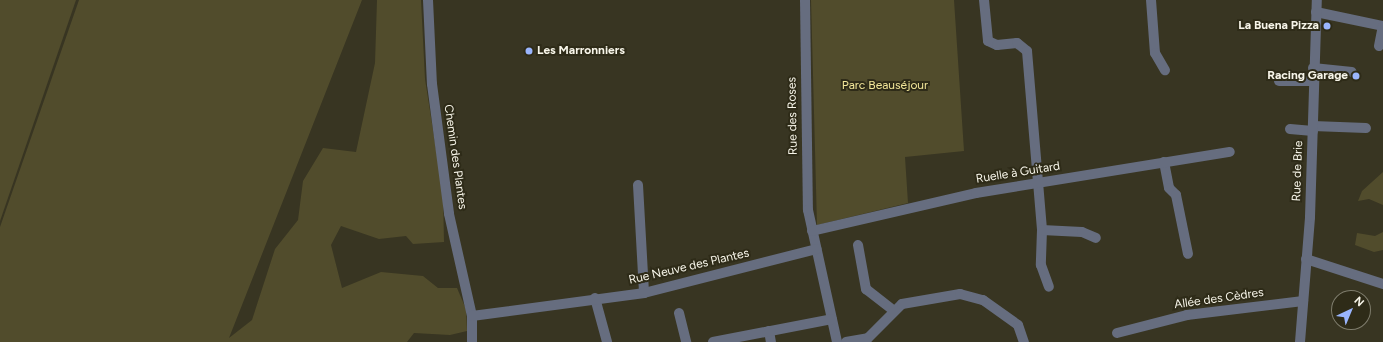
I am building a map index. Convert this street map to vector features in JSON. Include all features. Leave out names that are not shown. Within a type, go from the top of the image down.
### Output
[{"type":"street","name":"Chemin des Plantes","points":[[428,0],[432,84],[449,214],[472,316],[472,342]]},
{"type":"street","name":"Rue des Roses","points":[[805,0],[808,210],[837,342]]},
{"type":"street","points":[[984,0],[988,41],[997,45],[1017,43],[1027,51],[1042,230],[1041,265],[1049,287]]},
{"type":"street","points":[[1151,0],[1155,53],[1165,70]]},
{"type":"street","name":"Rue de Brie","points":[[1300,342],[1313,128],[1313,68],[1317,0]]},
{"type":"street","points":[[1316,12],[1383,26],[1379,46]]},
{"type":"street","points":[[1313,68],[1352,72]]},
{"type":"street","points":[[1279,81],[1313,81]]},
{"type":"street","points":[[1290,129],[1366,128]]},
{"type":"street","name":"Ruelle à Guitard","points":[[812,231],[976,193],[1230,152]]},
{"type":"street","points":[[1164,162],[1169,188],[1176,195],[1188,254]]},
{"type":"street","points":[[638,185],[644,293]]},
{"type":"street","points":[[1042,230],[1082,232],[1096,238]]},
{"type":"street","points":[[858,245],[866,289],[893,310]]},
{"type":"street","name":"Rue Neuve des Plantes","points":[[472,316],[595,298],[644,293],[816,249]]},
{"type":"street","points":[[1306,259],[1383,284]]},
{"type":"street","points":[[846,342],[871,340],[893,310],[910,301],[947,295],[972,296],[1018,325],[1024,342]]},
{"type":"street","points":[[595,298],[607,342]]},
{"type":"street","name":"Allée des Cèdres","points":[[1117,333],[1187,315],[1303,301]]},
{"type":"street","points":[[679,313],[686,342]]},
{"type":"street","points":[[713,342],[832,319]]},
{"type":"street","points":[[769,331],[771,342]]},
{"type":"green space","points":[[0,0],[76,0],[0,221]]},
{"type":"green space","points":[[79,0],[362,0],[229,338],[252,320],[275,249],[298,220],[303,181],[323,148],[356,152],[375,63],[377,0],[421,0],[425,79],[443,194],[444,242],[413,244],[406,236],[379,239],[341,226],[331,245],[342,288],[381,272],[423,276],[438,288],[457,288],[466,309],[467,331],[450,335],[414,333],[407,342],[0,342],[0,227]]},
{"type":"green space","name":"Parc Beauséjour","points":[[811,0],[954,0],[964,151],[905,157],[908,203],[817,225]]},
{"type":"green space","points":[[1383,172],[1383,205],[1369,199],[1358,201],[1362,191]]},
{"type":"green space","points":[[1383,232],[1383,250],[1374,252],[1355,245],[1357,233],[1375,236]]},
{"type":"place","name":"La Buena Pizza","points":[[1327,26]]},
{"type":"place","name":"Les Marronniers","points":[[529,51]]},
{"type":"place","name":"Racing Garage","points":[[1356,76]]}]
